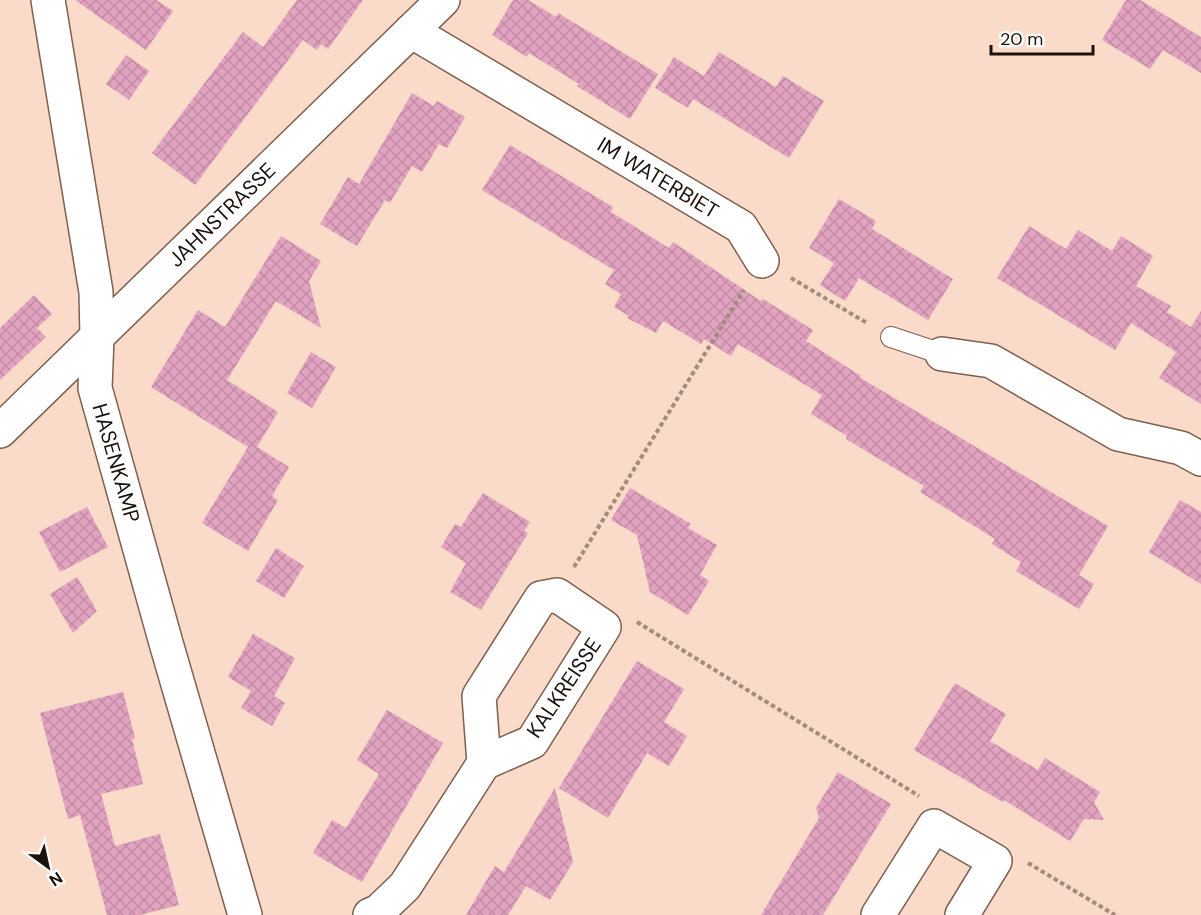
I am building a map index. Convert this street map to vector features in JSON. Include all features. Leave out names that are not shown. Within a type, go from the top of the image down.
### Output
[{"type":"street","name":"HASENKAMP","points":[[48,0],[96,292],[98,337],[95,388],[245,915]]},
{"type":"street","name":"JAHNSTRASSE","points":[[0,430],[443,0]]},
{"type":"street","name":"IM WATERBIET","points":[[411,31],[741,227],[762,261]]},
{"type":"street","points":[[942,354],[991,361],[1118,434],[1181,448],[1201,459]]},
{"type":"street","name":"KALKREISSE","points":[[484,763],[532,742],[604,627],[556,595]]},
{"type":"street","points":[[370,915],[379,911],[405,886],[484,763],[479,696],[541,598],[556,595]]},
{"type":"street","points":[[879,915],[934,826],[995,861],[962,915]]},
{"type":"lane","points":[[891,337],[942,354]]},
{"type":"path","points":[[556,595],[762,261],[891,337]]},
{"type":"path","points":[[604,627],[624,614],[930,802],[934,826]]},
{"type":"path","points":[[995,861],[1012,854],[1115,915]]},
{"type":"building","points":[[75,0],[156,0],[173,11],[146,50]]},
{"type":"building","points":[[297,0],[363,0],[328,49],[321,44],[317,50],[303,40],[195,185],[152,153],[243,32],[263,47]]},
{"type":"building","points":[[513,0],[528,0],[556,17],[558,13],[658,74],[630,119],[529,53],[527,57],[492,35]]},
{"type":"building","points":[[1126,0],[1140,0],[1201,37],[1201,73],[1163,50],[1150,69],[1102,40]]},
{"type":"building","points":[[719,52],[776,87],[783,76],[824,101],[789,158],[693,99],[688,108],[655,88],[674,57],[704,76]]},
{"type":"building","points":[[126,55],[149,71],[129,100],[106,84]]},
{"type":"building","points":[[412,93],[434,106],[437,101],[465,117],[447,148],[439,144],[422,172],[412,166],[390,203],[385,200],[357,246],[320,224],[348,177],[359,184]]},
{"type":"building","points":[[510,145],[613,207],[611,212],[669,248],[673,242],[761,301],[763,299],[813,330],[806,341],[861,376],[859,377],[1108,526],[1079,575],[1094,584],[1079,609],[1016,571],[1021,562],[992,544],[995,539],[920,492],[924,486],[846,439],[847,436],[811,414],[822,395],[738,344],[731,356],[704,339],[701,344],[663,321],[656,333],[627,318],[629,316],[614,307],[621,294],[605,284],[614,270],[482,190]]},
{"type":"building","points":[[839,199],[876,221],[872,229],[953,279],[928,320],[859,278],[845,301],[820,285],[834,263],[809,248]]},
{"type":"building","points":[[1029,226],[1066,249],[1078,230],[1112,251],[1121,236],[1153,256],[1136,286],[1171,306],[1167,312],[1191,327],[1201,311],[1201,404],[1159,378],[1176,352],[1131,323],[1115,350],[997,278]]},
{"type":"building","points":[[281,236],[321,261],[309,281],[321,328],[276,301],[227,380],[278,412],[257,447],[289,467],[272,496],[278,500],[248,551],[202,523],[248,447],[151,387],[198,310],[225,327]]},
{"type":"building","points":[[34,295],[52,314],[37,328],[46,337],[0,380],[0,328]]},
{"type":"building","points":[[311,352],[336,367],[312,408],[287,393]]},
{"type":"building","points":[[630,488],[691,524],[688,528],[717,545],[700,575],[709,581],[688,615],[650,592],[637,535],[611,520]]},
{"type":"building","points":[[483,493],[530,522],[524,531],[528,533],[481,610],[450,592],[466,563],[441,547],[455,524],[461,527]]},
{"type":"building","points":[[1180,500],[1201,512],[1201,584],[1149,552]]},
{"type":"building","points":[[87,507],[108,547],[60,572],[39,532]]},
{"type":"building","points":[[276,548],[304,566],[284,598],[256,581]]},
{"type":"building","points":[[77,577],[97,611],[73,633],[50,594]]},
{"type":"building","points":[[253,634],[295,658],[274,696],[285,703],[272,726],[241,708],[251,691],[228,677]]},
{"type":"building","points":[[637,661],[684,689],[664,722],[687,736],[669,766],[647,753],[608,818],[559,788]]},
{"type":"building","points":[[955,683],[1006,714],[990,741],[1038,770],[1045,758],[1100,792],[1094,802],[1104,820],[1084,819],[1070,841],[1004,800],[1003,802],[914,750]]},
{"type":"building","points":[[123,692],[135,738],[132,739],[143,784],[101,794],[115,846],[160,834],[179,905],[140,915],[107,915],[80,815],[68,819],[40,713]]},
{"type":"building","points":[[387,710],[443,743],[362,882],[313,853],[332,820],[346,828],[379,774],[357,760]]},
{"type":"building","points":[[838,772],[891,804],[823,915],[761,915],[819,818],[816,808]]},
{"type":"building","points":[[555,788],[573,862],[550,900],[526,886],[508,915],[466,915],[495,866],[504,872]]}]
